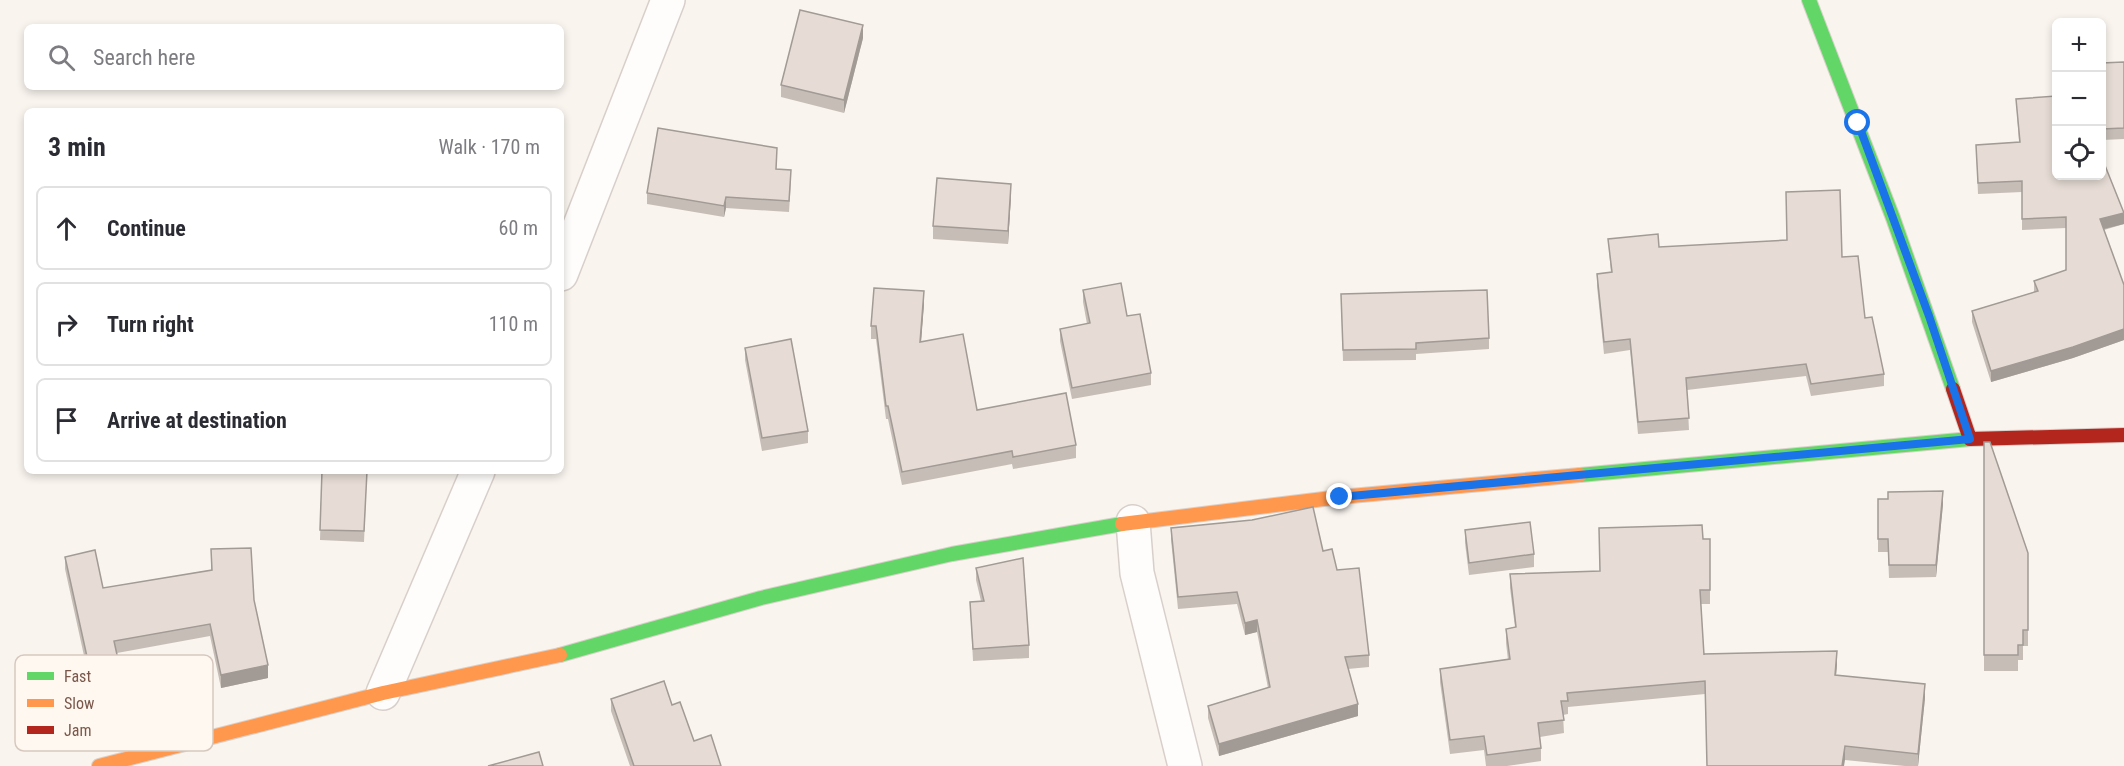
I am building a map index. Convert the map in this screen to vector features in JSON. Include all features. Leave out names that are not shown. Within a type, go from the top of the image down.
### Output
[{"type":"street","points":[[564,266],[668,0]]},
{"type":"street","points":[[1809,0],[1858,123],[1929,316],[1970,439]]},
{"type":"street","points":[[213,737],[383,693],[581,651],[761,598],[941,557],[1133,522],[1352,496],[1970,439],[2124,435]]},
{"type":"street","points":[[383,693],[477,474]]},
{"type":"street","points":[[1133,522],[1137,573],[1185,766]]},
{"type":"street","points":[[99,766],[157,751]]},
{"type":"building","points":[[800,10],[863,25],[844,100],[781,85]]},
{"type":"building","points":[[2124,62],[2124,128],[2106,129],[2106,63]]},
{"type":"building","points":[[2052,96],[2052,180],[2106,180],[2106,168],[2124,213],[2100,219],[2124,285],[2124,329],[2073,347],[1991,371],[1972,311],[2038,291],[2034,281],[2066,270],[2066,217],[2022,219],[2022,181],[1978,183],[1976,145],[2020,142],[2016,99]]},
{"type":"building","points":[[658,128],[777,148],[776,169],[791,170],[789,201],[726,197],[724,206],[647,193]]},
{"type":"building","points":[[937,178],[1011,184],[1008,231],[933,226]]},
{"type":"building","points":[[1840,190],[1842,257],[1858,256],[1865,318],[1872,317],[1884,374],[1811,384],[1806,364],[1686,378],[1689,418],[1638,422],[1630,339],[1604,342],[1597,274],[1612,272],[1608,239],[1658,234],[1659,247],[1787,240],[1786,192]]},
{"type":"building","points":[[1121,283],[1127,316],[1140,314],[1151,373],[1072,388],[1060,329],[1090,323],[1083,290]]},
{"type":"building","points":[[874,288],[924,291],[920,342],[963,334],[977,410],[1066,393],[1076,445],[1013,457],[1012,451],[902,472],[888,406],[886,406],[876,326],[871,326]]},
{"type":"building","points":[[1487,290],[1489,338],[1416,343],[1416,349],[1343,350],[1341,294]]},
{"type":"building","points":[[791,339],[808,431],[762,438],[745,348]]},
{"type":"building","points":[[1984,442],[1990,442],[2028,553],[2028,630],[2023,630],[2023,645],[2018,645],[2018,655],[1984,655]]},
{"type":"building","points":[[322,474],[367,474],[364,531],[320,530]]},
{"type":"building","points":[[1943,491],[1936,565],[1889,565],[1888,539],[1878,539],[1878,499],[1888,499],[1888,492]]},
{"type":"building","points":[[1313,507],[1323,551],[1332,549],[1337,570],[1359,568],[1369,655],[1345,657],[1358,704],[1219,744],[1208,706],[1270,687],[1257,620],[1245,623],[1237,592],[1178,597],[1171,528],[1252,520]]},
{"type":"building","points":[[1530,522],[1534,554],[1469,563],[1465,530]]},
{"type":"building","points":[[1702,525],[1703,539],[1710,539],[1710,590],[1700,590],[1704,655],[1837,651],[1835,675],[1925,684],[1918,754],[1845,746],[1842,766],[1707,766],[1705,681],[1567,693],[1568,701],[1561,701],[1564,720],[1538,723],[1541,748],[1487,755],[1484,736],[1450,740],[1440,669],[1510,659],[1506,629],[1516,627],[1510,574],[1600,571],[1599,528]]},
{"type":"building","points":[[251,548],[254,600],[268,665],[221,675],[210,624],[114,641],[117,655],[87,655],[65,557],[95,550],[103,588],[212,570],[211,549]]},
{"type":"building","points":[[1023,558],[1029,645],[973,649],[970,602],[984,601],[976,568]]},
{"type":"building","points":[[664,681],[672,705],[680,702],[694,741],[711,735],[721,766],[634,766],[611,699]]},
{"type":"building","points":[[539,752],[543,766],[488,766]]},
{"type":"traffic: fast","points":[[1809,0],[1893,218],[1953,389]]},
{"type":"traffic: fast","points":[[1580,475],[1970,439]]},
{"type":"traffic: fast","points":[[560,655],[761,598],[952,554],[1122,524]]},
{"type":"traffic: slow","points":[[1122,524],[1340,497],[1580,475]]},
{"type":"traffic: slow","points":[[213,737],[383,693],[560,655]]},
{"type":"traffic: slow","points":[[99,766],[157,751]]},
{"type":"traffic: jam","points":[[1953,389],[1970,439],[2124,435]]},
{"type":"route","points":[[1340,497],[1970,439],[1929,316],[1858,123]]}]
